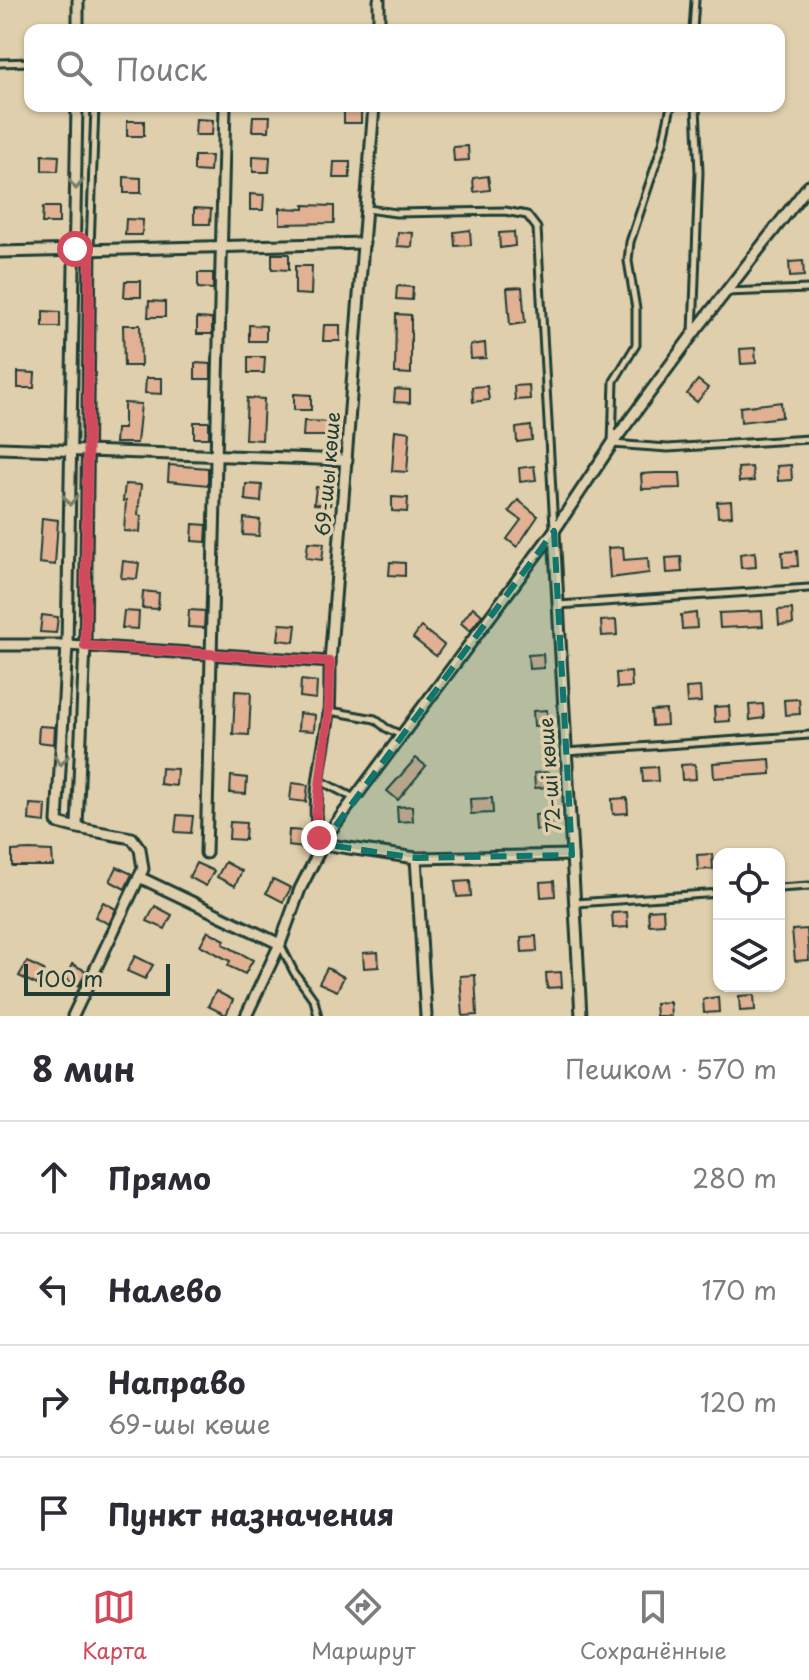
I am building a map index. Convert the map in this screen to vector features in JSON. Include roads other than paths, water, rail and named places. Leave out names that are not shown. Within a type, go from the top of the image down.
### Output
[{"type":"street","points":[[78,0],[78,24]]},
{"type":"street","points":[[379,0],[379,24]]},
{"type":"street","points":[[73,1016],[143,869],[143,860],[132,838],[77,826],[63,827],[57,822],[67,645],[77,112]]},
{"type":"street","points":[[206,853],[225,112]]},
{"type":"street","name":"69-шы көше","points":[[322,844],[315,824],[329,711],[330,662],[374,112]]},
{"type":"street","points":[[246,1016],[322,844],[554,531],[612,444],[693,334],[809,185]]},
{"type":"street","points":[[0,252],[364,243]]},
{"type":"street","points":[[77,826],[85,646],[90,249]]},
{"type":"street","points":[[0,448],[347,460]]},
{"type":"street","name":"72-ші көше","points":[[554,531],[581,1016]]},
{"type":"street","points":[[0,645],[67,645],[330,662]]},
{"type":"street","points":[[322,844],[416,858],[572,855]]},
{"type":"street","points":[[416,858],[426,1016]]},
{"type":"street","points":[[139,877],[280,944]]},
{"type":"lane","points":[[693,24],[695,0]]},
{"type":"lane","points":[[0,63],[24,62]]},
{"type":"lane","points":[[90,249],[95,112]]},
{"type":"lane","points":[[670,112],[663,143],[630,242],[628,261],[636,309],[636,345],[614,381],[612,444],[668,448],[809,439]]},
{"type":"lane","points":[[693,334],[699,172],[696,112]]},
{"type":"lane","points":[[366,208],[396,213],[505,211],[527,215],[533,221],[537,228],[554,531]]},
{"type":"lane","points":[[725,292],[809,289]]},
{"type":"lane","points":[[558,605],[809,588]]},
{"type":"lane","points":[[329,711],[375,719],[401,735]]},
{"type":"lane","points":[[565,752],[809,735]]},
{"type":"lane","points":[[319,780],[355,798]]},
{"type":"lane","points":[[785,888],[809,886]]},
{"type":"lane","points":[[576,903],[713,893]]},
{"type":"lane","points":[[280,944],[294,972],[314,1000],[318,1016]]}]
